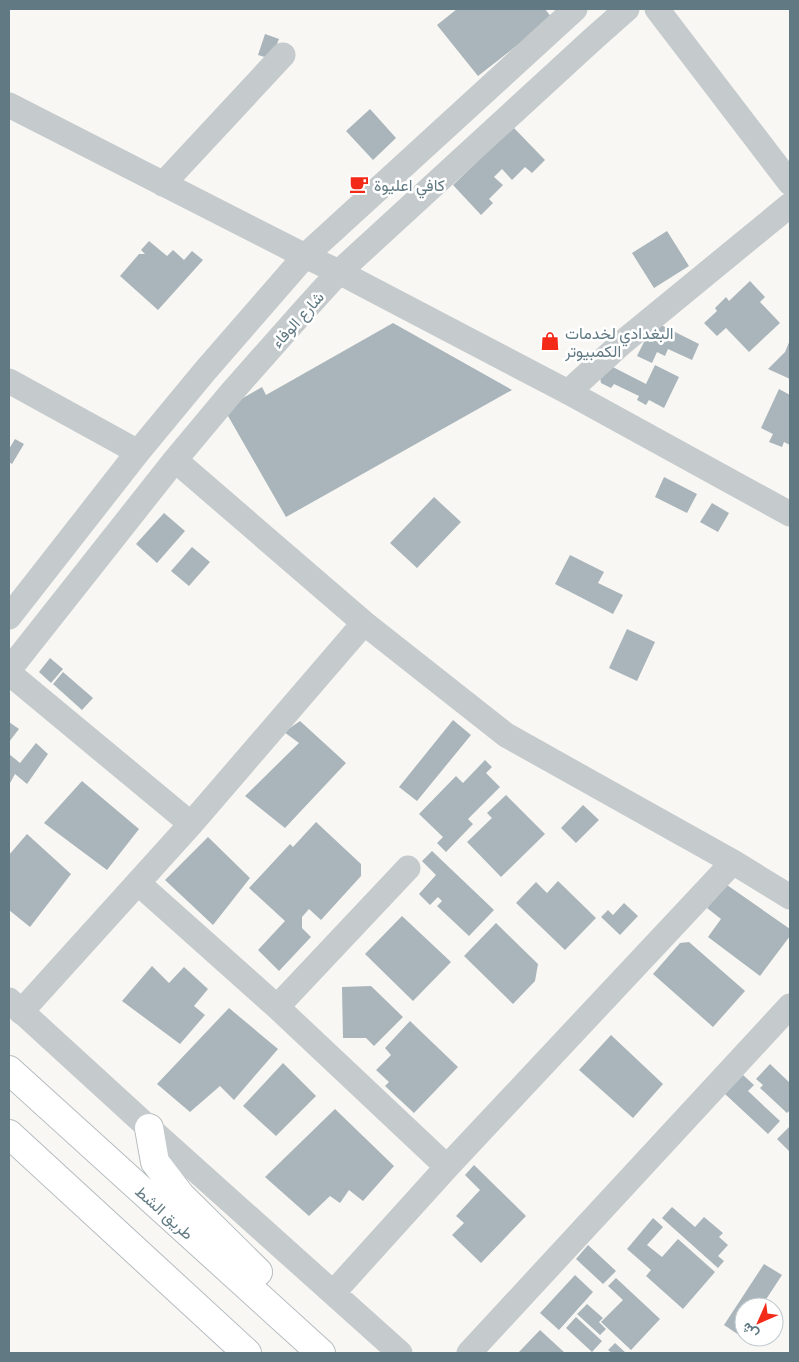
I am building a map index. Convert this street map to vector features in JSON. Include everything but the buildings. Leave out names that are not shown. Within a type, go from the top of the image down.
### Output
[{"type":"main road","name":"طريق الشط","points":[[9,1070],[321,1353]]},
{"type":"main road","points":[[149,1128],[154,1162],[181,1196],[283,1297],[335,1353]]},
{"type":"main road","points":[[9,1134],[247,1353]]},
{"type":"street","points":[[9,617],[138,452],[205,371],[305,256],[574,9]]},
{"type":"street","points":[[580,9],[604,30]]},
{"type":"street","name":"شارع الوفاء","points":[[9,672],[175,460],[287,329],[339,272],[627,9]]},
{"type":"street","points":[[657,9],[790,183]]},
{"type":"street","points":[[163,184],[283,55]]},
{"type":"street","points":[[9,105],[339,272],[568,392],[790,514]]},
{"type":"street","points":[[568,392],[623,342],[788,212]]},
{"type":"street","points":[[9,381],[138,452]]},
{"type":"street","points":[[175,460],[364,623],[506,734],[733,862],[790,897]]},
{"type":"street","points":[[364,623],[138,883],[15,1006],[400,1353]]},
{"type":"street","points":[[9,672],[191,824]]},
{"type":"street","points":[[333,1293],[447,1167],[733,862]]},
{"type":"street","points":[[277,1007],[408,868]]},
{"type":"street","points":[[138,883],[277,1007],[447,1167]]},
{"type":"street","points":[[469,1353],[790,1006]]},
{"type":"place","name":"كافي اعليوة","points":[[359,184]]},
{"type":"place","name":"البغدادي لخدمات الكمبيوتر","points":[[550,341]]}]
